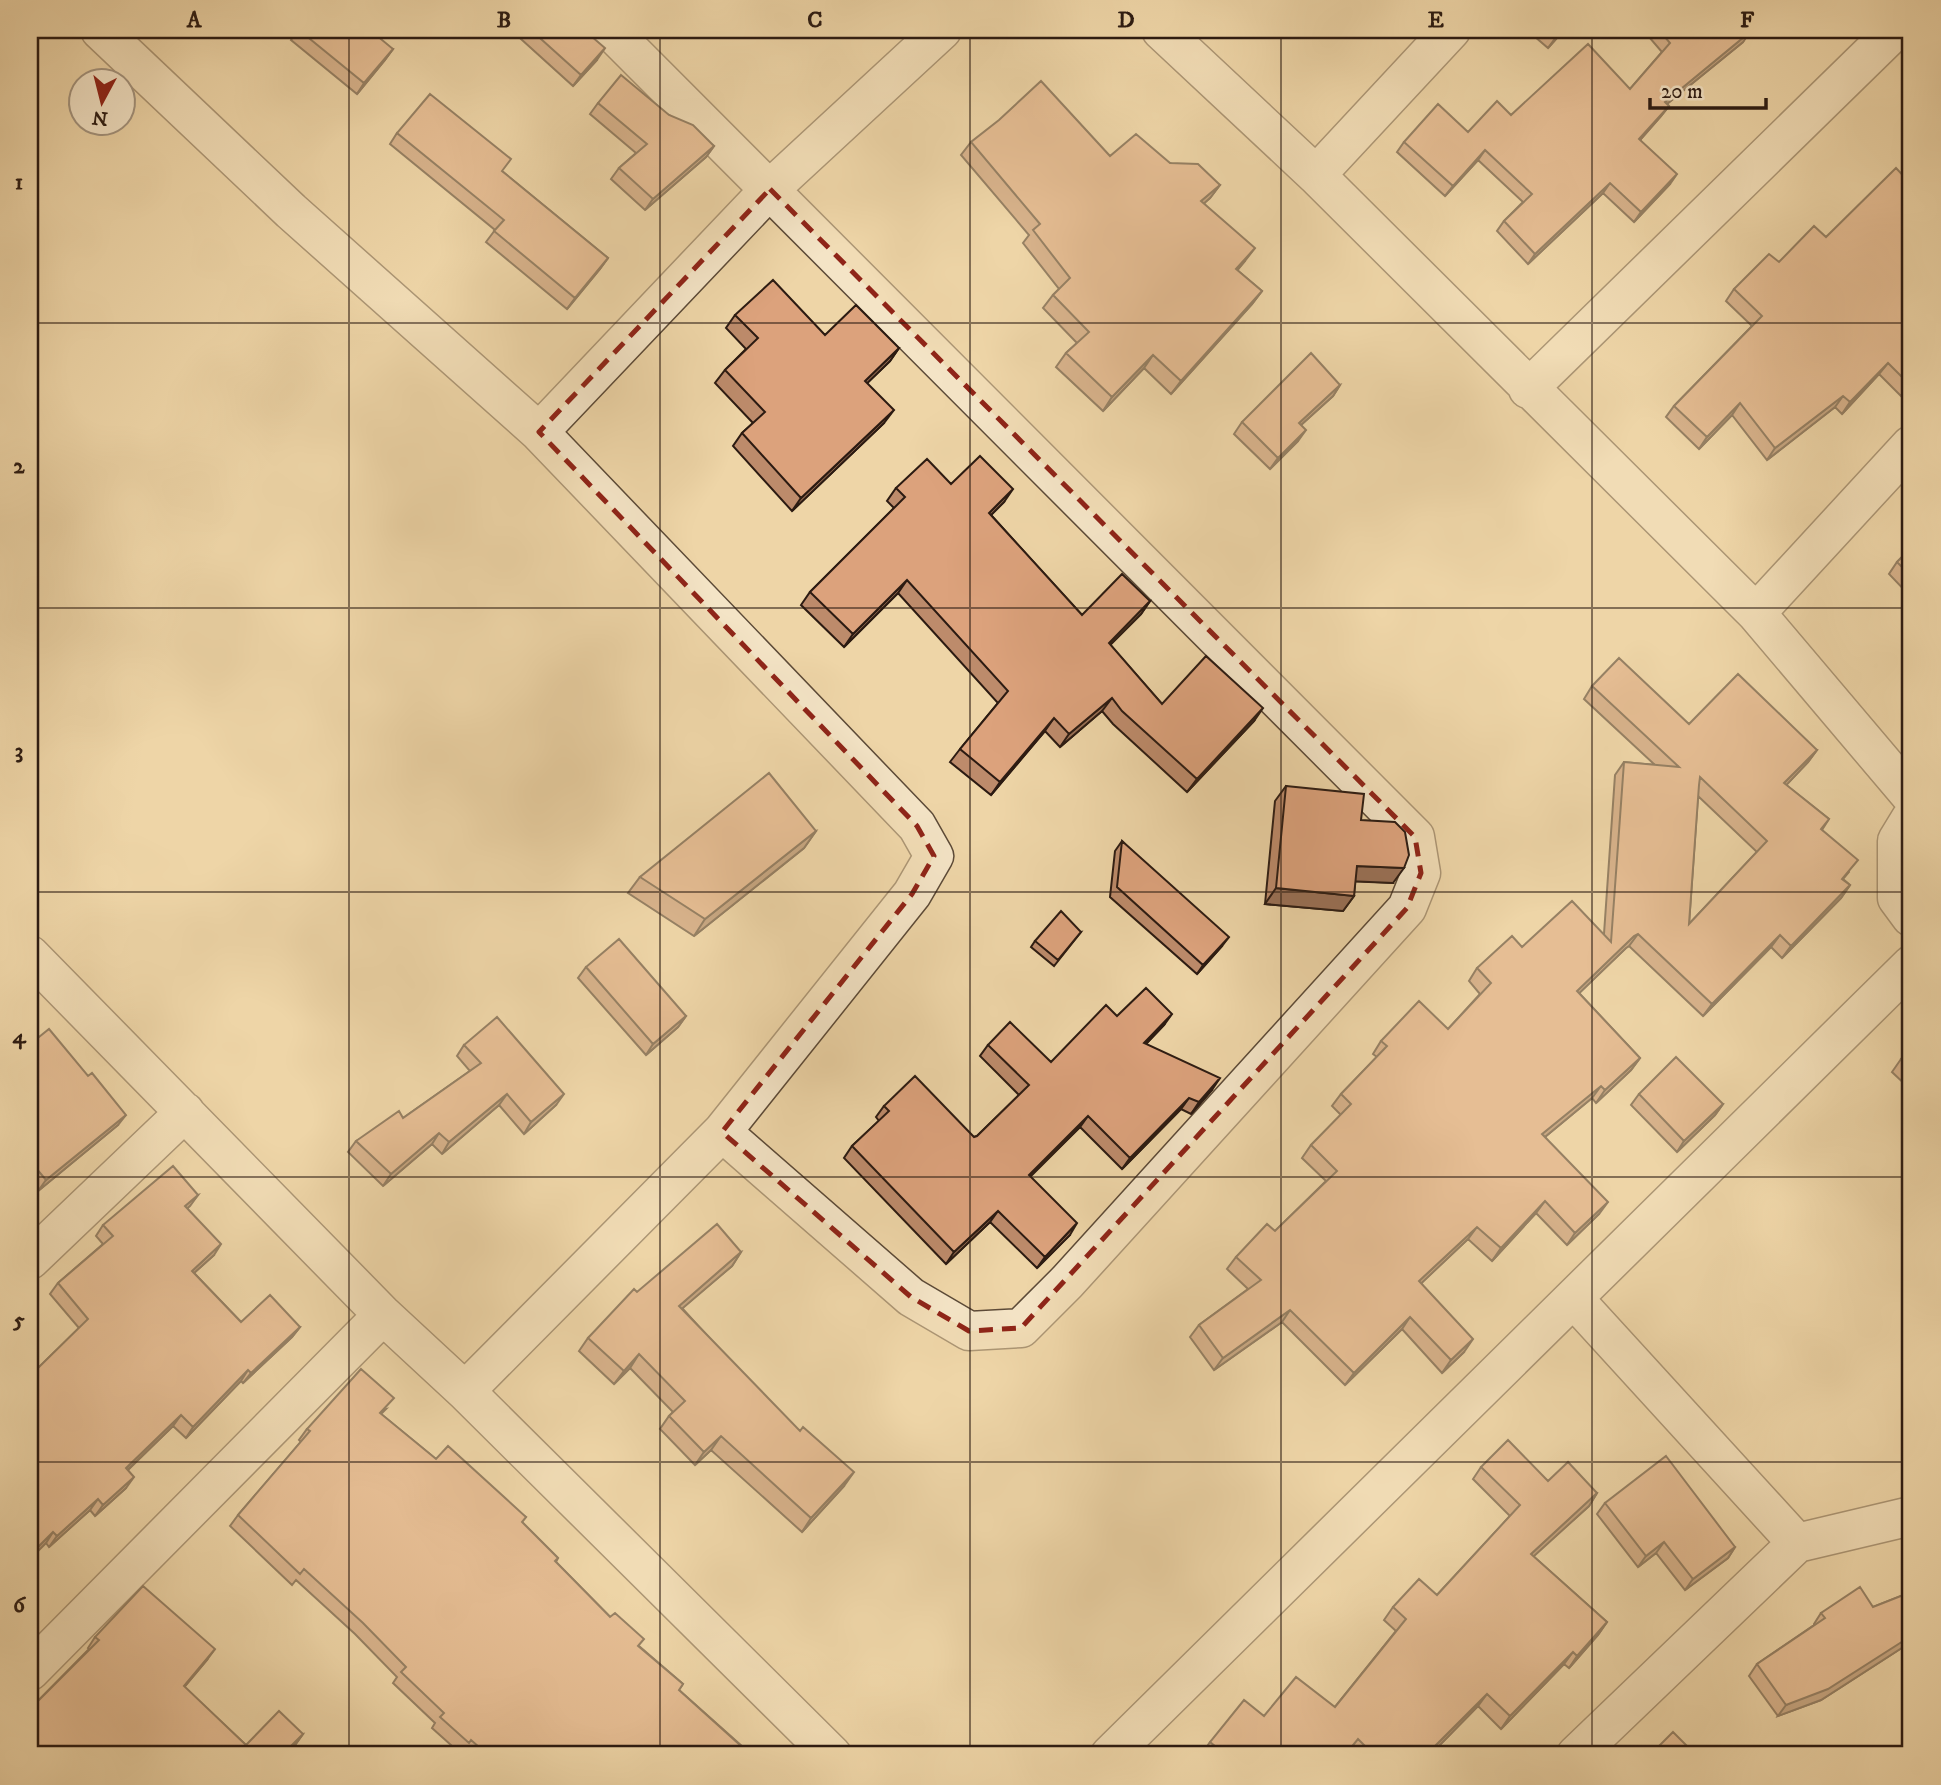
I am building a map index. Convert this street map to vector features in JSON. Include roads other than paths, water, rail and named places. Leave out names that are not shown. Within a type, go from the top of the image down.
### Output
[{"type":"street","points":[[100,30],[291,211],[539,432],[917,826],[934,856],[912,894],[722,1132],[465,1391]]},
{"type":"street","points":[[610,30],[1415,837],[1421,873],[1406,908],[1067,1282],[1021,1328],[968,1331],[911,1297],[722,1132]]},
{"type":"street","points":[[539,432],[770,189],[942,30]]},
{"type":"street","points":[[1161,30],[1316,175],[1528,389],[1756,613],[1911,796]]},
{"type":"street","points":[[1316,175],[1451,30]]},
{"type":"street","points":[[1528,389],[1889,36],[1892,30]]},
{"type":"street","points":[[1756,613],[1911,445]]},
{"type":"street","points":[[1911,818],[1897,841],[1897,898],[1911,916]]},
{"type":"street","points":[[30,955],[383,1315],[465,1391],[831,1755]]},
{"type":"street","points":[[1110,1755],[1911,965]]},
{"type":"street","points":[[30,1260],[185,1112]]},
{"type":"street","points":[[1574,1299],[1797,1543]]},
{"type":"street","points":[[30,1671],[383,1315]]},
{"type":"street","points":[[1576,1755],[1797,1543],[1911,1516]]}]
